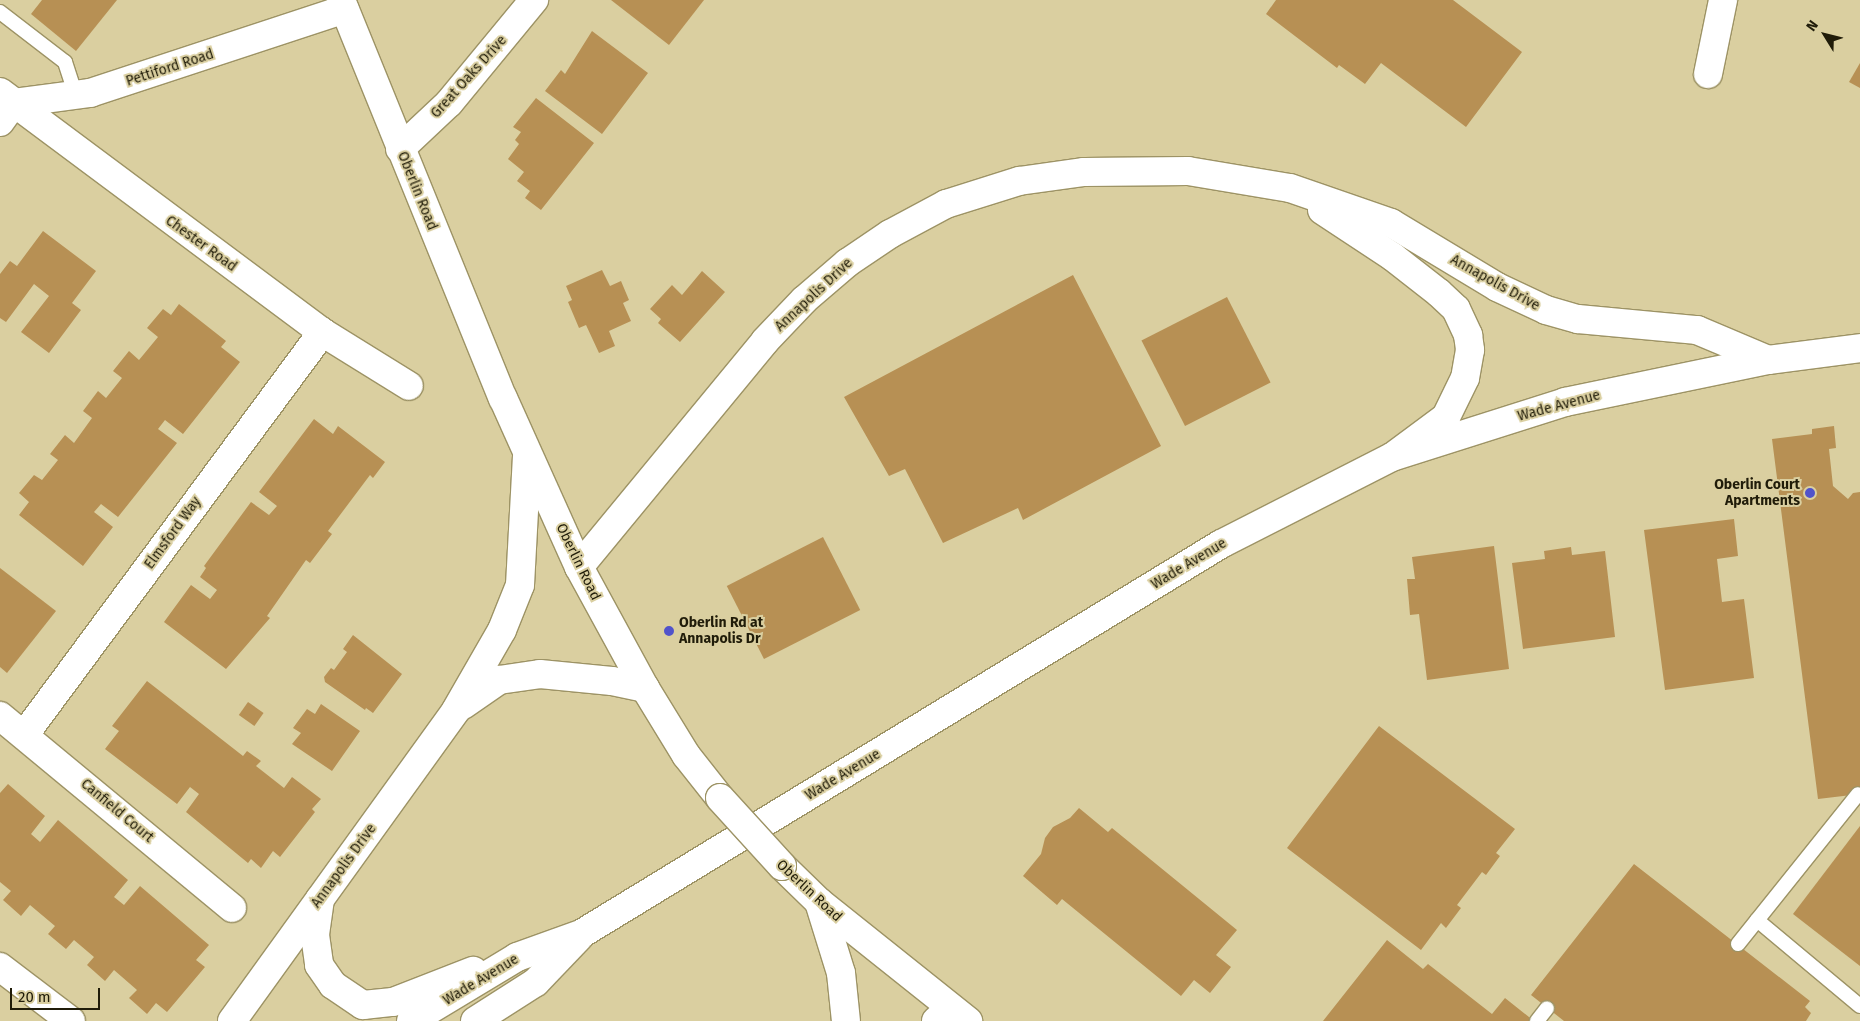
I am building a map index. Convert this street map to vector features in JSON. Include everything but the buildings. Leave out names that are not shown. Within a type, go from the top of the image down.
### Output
[{"type":"main road","name":"Great Oaks Drive","points":[[400,149],[449,103],[534,0]]},
{"type":"main road","points":[[1708,74],[1723,0]]},
{"type":"main road","name":"Oberlin Road","points":[[343,4],[400,149],[527,453],[579,567],[645,688],[686,755],[756,840],[819,902],[951,1017]]},
{"type":"main road","name":"Pettiford Road","points":[[5,105],[76,96],[141,77],[343,4]]},
{"type":"main road","name":"Chester Road","points":[[5,105],[322,332],[409,386]]},
{"type":"main road","name":"Annapolis Drive","points":[[579,567],[765,341],[804,300],[847,263],[890,234],[946,204],[1018,181],[1084,172],[1188,171],[1290,188],[1391,223],[1497,287],[1546,310],[1578,319],[1697,330],[1768,360]]},
{"type":"main road","name":"Annapolis Drive","points":[[1290,188],[1393,257],[1439,293],[1464,320],[1470,350],[1465,378],[1456,398],[1446,417],[1392,457]]},
{"type":"main road","name":"Elmsford Way","points":[[25,734],[322,332]]},
{"type":"main road","name":"Wade Avenue","points":[[412,1021],[517,957],[581,934],[1221,544],[1392,457],[1565,402],[1768,360],[1860,348]]},
{"type":"main road","name":"Annapolis Drive","points":[[232,1021],[456,710],[502,630],[520,585],[527,453]]},
{"type":"main road","name":"Annapolis Drive","points":[[456,710],[499,680],[540,674],[612,681],[645,688]]},
{"type":"main road","name":"Canfield Court","points":[[0,716],[25,734],[232,908]]},
{"type":"main road","points":[[320,898],[315,935],[318,965],[334,985],[364,1005],[393,1002],[428,986],[517,957]]},
{"type":"main road","points":[[819,902],[841,972],[846,1021]]},
{"type":"main road","name":"Wade Avenue","points":[[475,1021],[536,982],[581,934]]},
{"type":"main road","points":[[0,966],[72,1021]]},
{"type":"main road","points":[[507,1021],[536,982]]},
{"type":"lane","points":[[0,12],[65,62],[76,96]]},
{"type":"lane","points":[[1738,944],[1858,794]]},
{"type":"lane","points":[[1757,920],[1860,1006]]},
{"type":"lane","points":[[1537,1021],[1547,1008]]},
{"type":"place","name":"Oberlin Court Apartments","points":[[1810,493]]},
{"type":"place","name":"Oberlin Rd at Annapolis Dr","points":[[669,631]]}]
